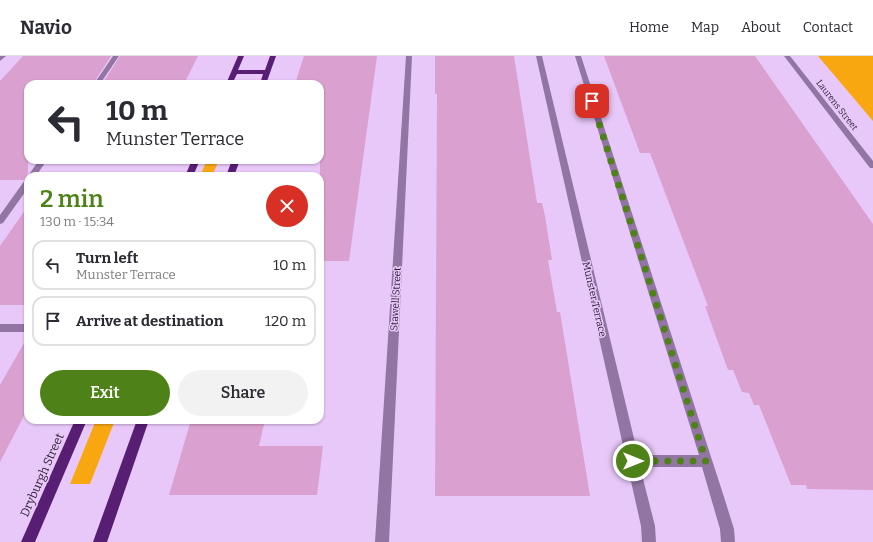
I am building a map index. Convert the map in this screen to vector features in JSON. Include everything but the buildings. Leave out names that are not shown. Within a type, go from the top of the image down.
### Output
[{"type":"main road","points":[[231,80],[241,56]]},
{"type":"main road","points":[[264,80],[273,56]]},
{"type":"main road","points":[[234,72],[267,72]]},
{"type":"main road","name":"Dryburgh Street","points":[[28,542],[79,424]]},
{"type":"main road","points":[[100,542],[142,424]]},
{"type":"street","points":[[0,59],[3,56]]},
{"type":"street","points":[[100,80],[116,56]]},
{"type":"street","name":"Stawell Street","points":[[382,542],[408,56]]},
{"type":"street","name":"Munster Terrace","points":[[539,56],[648,526],[650,542]]},
{"type":"street","points":[[578,56],[727,529],[728,542]]},
{"type":"street","name":"Laurens Street","points":[[787,56],[873,166]]},
{"type":"street","points":[[0,222],[24,188]]},
{"type":"street","points":[[0,328],[24,328]]},
{"type":"street","points":[[633,461],[706,461]]},
{"type":"shaded area","points":[[818,56],[873,56],[873,121]]},
{"type":"shaded area","points":[[205,164],[217,164],[214,172],[202,172]]},
{"type":"shaded area","points":[[94,424],[113,424],[90,484],[70,484]]},
{"type":"route","points":[[592,101],[706,461],[633,461]]}]
